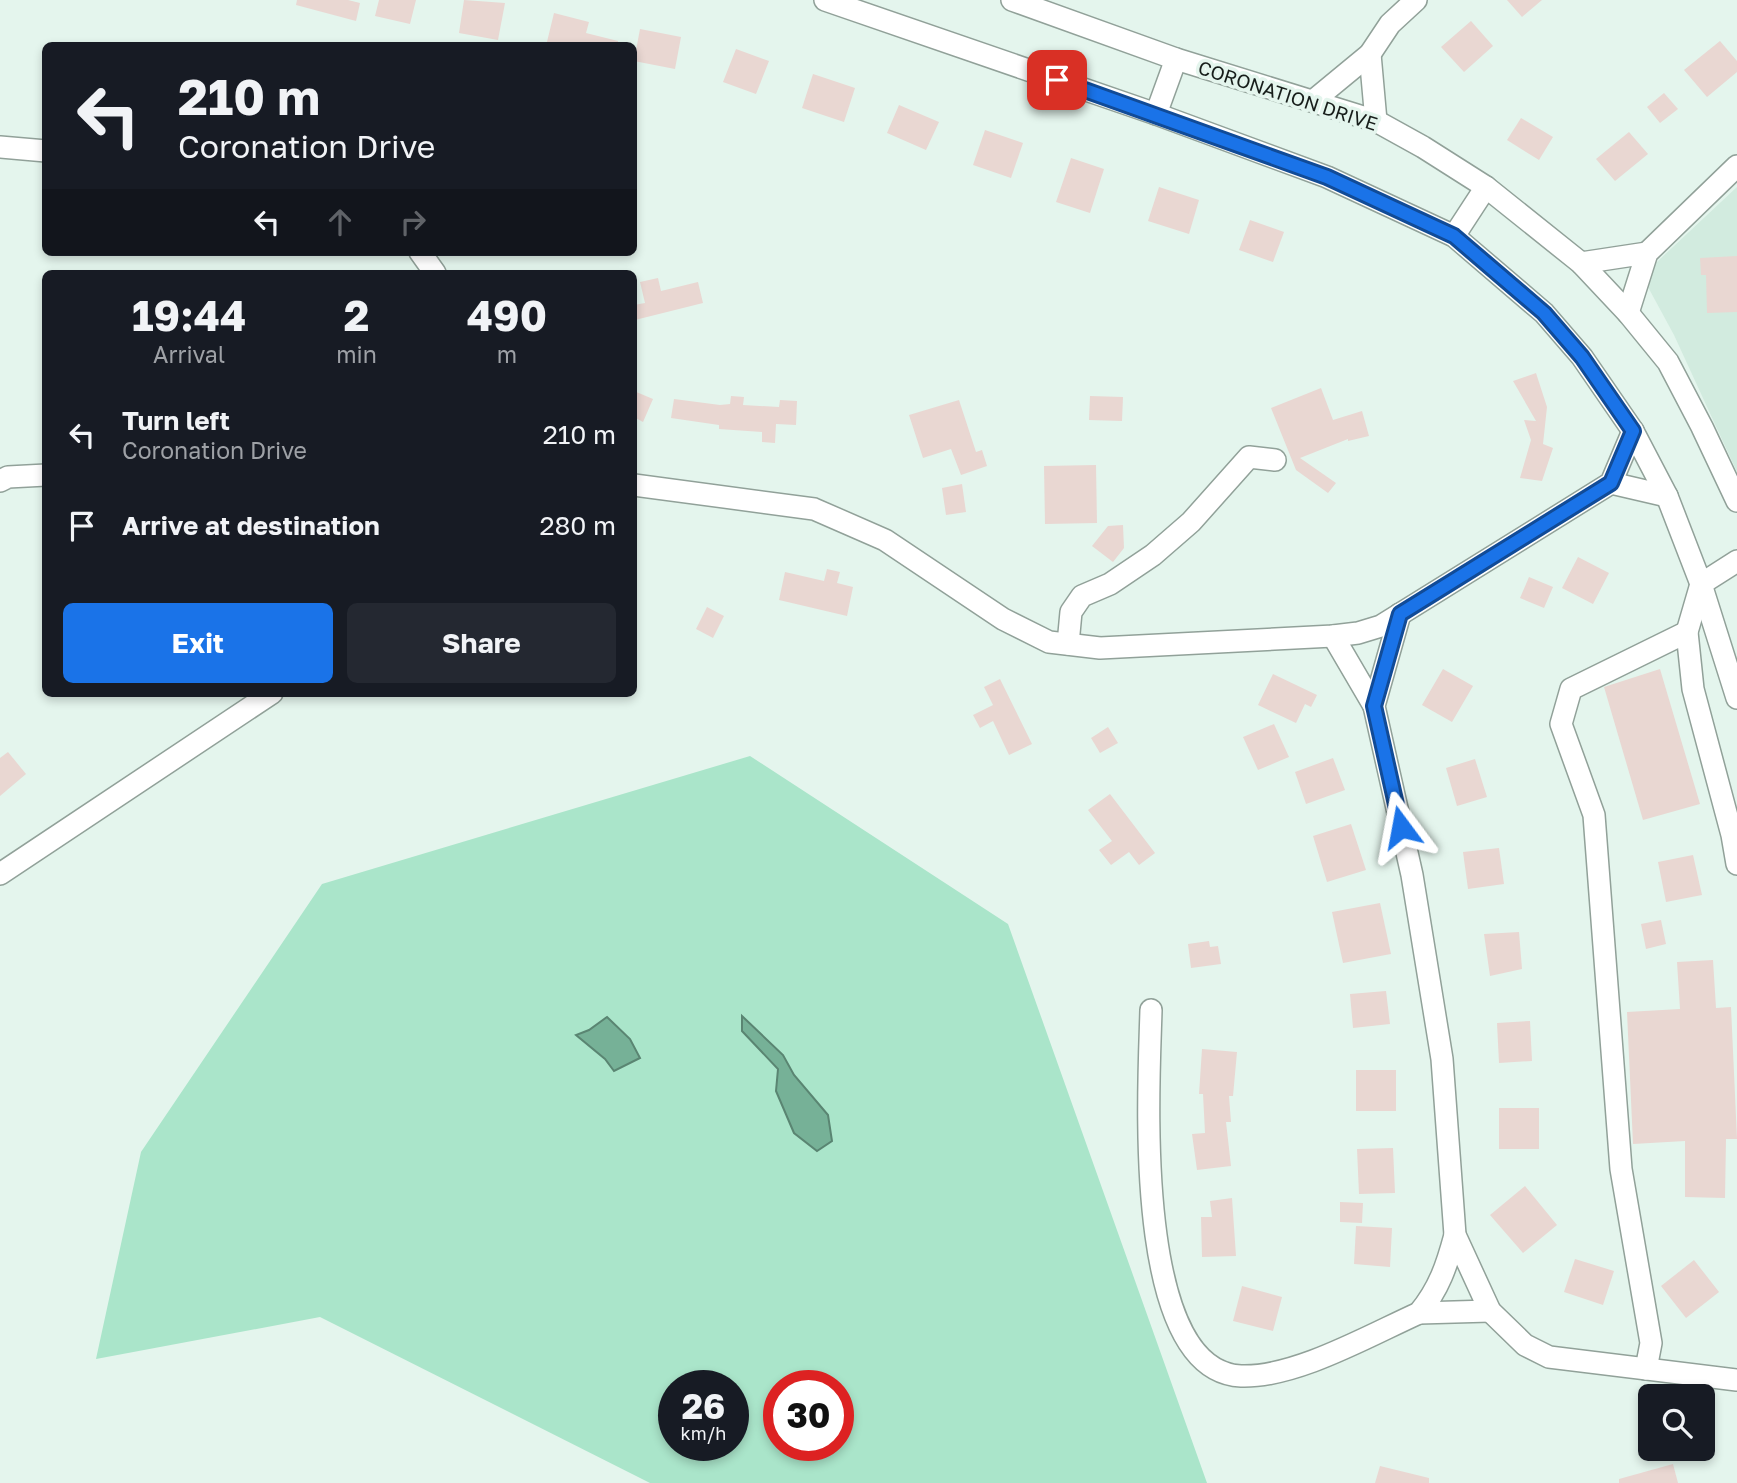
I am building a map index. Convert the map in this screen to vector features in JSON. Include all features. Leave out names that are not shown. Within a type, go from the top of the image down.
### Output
[{"type":"street","points":[[808,0],[830,2],[1156,114],[1327,177],[1454,236],[1544,313],[1582,357],[1633,431],[1668,496],[1701,584],[1737,698]]},
{"type":"street","name":"CORONATION DRIVE","points":[[1012,0],[1065,9],[1176,59],[1376,121],[1486,187],[1581,263],[1628,313],[1668,362],[1737,501]]},
{"type":"street","points":[[1313,102],[1370,54],[1390,24],[1416,0]]},
{"type":"street","points":[[1370,54],[1376,121]]},
{"type":"street","points":[[1156,114],[1176,59]]},
{"type":"street","points":[[0,147],[42,151]]},
{"type":"street","points":[[1628,313],[1647,253],[1737,166]]},
{"type":"street","points":[[1454,236],[1486,187]]},
{"type":"street","points":[[1581,263],[1647,253]]},
{"type":"street","points":[[637,485],[814,509],[885,540],[1003,619],[1049,642],[1100,648],[1333,636],[1358,633],[1381,626],[1611,483],[1633,431]]},
{"type":"street","points":[[1068,644],[1071,612],[1082,596],[1110,584],[1153,555],[1191,522],[1249,457],[1275,460]]},
{"type":"street","points":[[0,481],[8,477],[42,475]]},
{"type":"street","points":[[1611,483],[1668,496]]},
{"type":"street","points":[[1737,561],[1701,584],[1687,632],[1693,689],[1732,835],[1737,864]]},
{"type":"street","points":[[1374,706],[1400,614]]},
{"type":"street","points":[[1646,1369],[1651,1343],[1621,1170],[1594,815],[1562,724],[1571,689],[1687,632]]},
{"type":"street","points":[[1333,636],[1374,706],[1412,875],[1442,1059],[1455,1235],[1445,1273],[1432,1298],[1419,1313]]},
{"type":"street","points":[[0,874],[266,697]]},
{"type":"street","points":[[1151,1010],[1149,1146],[1156,1246],[1179,1327],[1198,1354],[1219,1371],[1239,1376],[1294,1369],[1419,1313],[1490,1311]]},
{"type":"street","points":[[1455,1235],[1490,1311],[1525,1345],[1549,1357],[1737,1380]]},
{"type":"shaded area","points":[[1737,187],[1737,472],[1674,335],[1642,276]]},
{"type":"shaded area","points":[[750,756],[1008,924],[1207,1483],[650,1483],[320,1317],[96,1359],[141,1152],[322,884]]},
{"type":"shaded area","points":[[742,1016],[783,1055],[794,1075],[828,1115],[832,1141],[817,1151],[794,1133],[776,1091],[778,1069],[742,1031]]},
{"type":"shaded area","points":[[607,1017],[630,1039],[640,1058],[614,1071],[605,1059],[576,1035],[589,1030]]},
{"type":"building","points":[[297,0],[348,0],[360,3],[356,21],[296,5]]},
{"type":"building","points":[[379,0],[416,0],[410,24],[375,16]]},
{"type":"building","points":[[464,0],[505,3],[498,40],[459,33]]},
{"type":"building","points":[[1507,0],[1542,0],[1522,17]]},
{"type":"building","points":[[554,13],[589,22],[586,33],[618,41],[618,42],[547,42]]},
{"type":"building","points":[[1471,21],[1493,46],[1464,72],[1441,47]]},
{"type":"building","points":[[640,29],[681,37],[675,69],[637,62]]},
{"type":"building","points":[[1720,41],[1737,61],[1737,72],[1707,97],[1684,70]]},
{"type":"building","points":[[736,49],[769,61],[756,94],[723,82]]},
{"type":"building","points":[[813,74],[855,88],[844,122],[802,108]]},
{"type":"building","points":[[1664,93],[1678,109],[1660,123],[1647,107]]},
{"type":"building","points":[[899,105],[939,122],[926,150],[887,133]]},
{"type":"building","points":[[1521,118],[1553,137],[1539,160],[1507,140]]},
{"type":"building","points":[[985,130],[1023,143],[1011,178],[973,165]]},
{"type":"building","points":[[1629,132],[1648,154],[1615,181],[1596,159]]},
{"type":"building","points":[[1071,158],[1104,169],[1090,213],[1056,202]]},
{"type":"building","points":[[1159,187],[1199,200],[1189,234],[1148,221]]},
{"type":"building","points":[[1250,220],[1284,232],[1273,262],[1239,250]]},
{"type":"building","points":[[1737,256],[1737,312],[1707,313],[1706,275],[1701,275],[1700,258]]},
{"type":"building","points":[[658,278],[661,291],[698,282],[703,303],[637,320],[637,304],[645,303],[640,282]]},
{"type":"building","points":[[1536,373],[1547,407],[1543,444],[1553,448],[1542,481],[1520,478],[1531,440],[1524,420],[1536,421],[1513,381]]},
{"type":"building","points":[[1321,388],[1333,420],[1362,411],[1369,436],[1348,439],[1300,458],[1336,483],[1328,493],[1296,470],[1271,408]]},
{"type":"building","points":[[637,392],[653,399],[643,422],[637,419]]},
{"type":"building","points":[[731,396],[744,397],[743,405],[779,407],[780,400],[797,401],[796,425],[776,424],[775,443],[762,442],[762,432],[719,429],[719,425],[671,418],[674,399],[720,405],[730,404]]},
{"type":"building","points":[[1090,396],[1123,397],[1122,421],[1089,420]]},
{"type":"building","points":[[959,400],[976,452],[982,450],[987,466],[961,475],[951,449],[923,458],[909,415]]},
{"type":"building","points":[[1096,465],[1097,523],[1045,524],[1044,466]]},
{"type":"building","points":[[962,484],[966,512],[946,515],[942,488]]},
{"type":"building","points":[[1123,525],[1124,548],[1113,562],[1092,546],[1108,526]]},
{"type":"building","points":[[1578,557],[1609,573],[1593,604],[1562,588]]},
{"type":"building","points":[[827,569],[840,572],[837,583],[853,587],[847,616],[779,600],[785,572],[824,581]]},
{"type":"building","points":[[1529,577],[1553,587],[1544,608],[1520,598]]},
{"type":"building","points":[[707,607],[724,616],[713,638],[696,629]]},
{"type":"building","points":[[1443,669],[1473,686],[1452,722],[1422,705]]},
{"type":"building","points":[[1660,669],[1700,804],[1643,820],[1604,687]]},
{"type":"building","points":[[1273,674],[1317,695],[1311,707],[1305,704],[1296,723],[1258,705]]},
{"type":"building","points":[[1000,679],[1032,744],[1009,755],[993,721],[980,728],[973,715],[993,705],[984,687]]},
{"type":"building","points":[[1274,724],[1289,757],[1258,770],[1243,737]]},
{"type":"building","points":[[1108,727],[1118,743],[1100,753],[1091,738]]},
{"type":"building","points":[[8,752],[26,774],[0,796],[0,758]]},
{"type":"building","points":[[1333,758],[1345,790],[1306,804],[1295,772]]},
{"type":"building","points":[[1475,759],[1487,797],[1457,806],[1446,768]]},
{"type":"building","points":[[1110,794],[1155,853],[1139,865],[1129,852],[1111,865],[1099,850],[1112,841],[1088,810]]},
{"type":"building","points":[[1351,824],[1366,870],[1327,882],[1313,836]]},
{"type":"building","points":[[1499,848],[1504,884],[1468,889],[1463,852]]},
{"type":"building","points":[[1693,855],[1702,895],[1666,902],[1658,862]]},
{"type":"building","points":[[1380,903],[1391,954],[1343,963],[1332,912]]},
{"type":"building","points":[[1661,920],[1666,944],[1646,949],[1641,924]]},
{"type":"building","points":[[1519,932],[1522,969],[1490,976],[1484,934]]},
{"type":"building","points":[[1209,941],[1210,947],[1218,946],[1221,964],[1191,968],[1188,944]]},
{"type":"building","points":[[1713,960],[1716,1008],[1731,1007],[1737,1139],[1726,1139],[1725,1198],[1685,1197],[1685,1141],[1633,1144],[1627,1012],[1680,1009],[1677,962]]},
{"type":"building","points":[[1386,991],[1390,1024],[1353,1028],[1350,994]]},
{"type":"building","points":[[1530,1021],[1532,1061],[1499,1063],[1497,1023]]},
{"type":"building","points":[[1202,1049],[1237,1052],[1233,1096],[1229,1096],[1231,1122],[1226,1122],[1231,1166],[1197,1170],[1192,1134],[1205,1133],[1203,1094],[1199,1094]]},
{"type":"building","points":[[1356,1070],[1396,1070],[1396,1111],[1356,1111]]},
{"type":"building","points":[[1499,1108],[1539,1108],[1539,1149],[1499,1149]]},
{"type":"building","points":[[1393,1148],[1395,1193],[1359,1194],[1357,1149]]},
{"type":"building","points":[[1525,1186],[1557,1225],[1523,1253],[1490,1215]]},
{"type":"building","points":[[1232,1198],[1236,1256],[1202,1257],[1201,1217],[1212,1217],[1210,1201]]},
{"type":"building","points":[[1340,1202],[1363,1203],[1362,1223],[1340,1222]]},
{"type":"building","points":[[1356,1226],[1392,1228],[1390,1267],[1354,1264]]},
{"type":"building","points":[[1575,1259],[1614,1271],[1603,1305],[1564,1292]]},
{"type":"building","points":[[1694,1260],[1719,1292],[1686,1318],[1661,1286]]},
{"type":"building","points":[[1242,1286],[1282,1297],[1273,1331],[1233,1321]]},
{"type":"building","points":[[1673,1464],[1678,1483],[1619,1483],[1619,1479]]},
{"type":"building","points":[[1380,1466],[1429,1478],[1429,1483],[1375,1483]]},
{"type":"route","points":[[1057,80],[1327,177],[1454,236],[1544,313],[1582,357],[1633,431],[1611,483],[1400,614],[1374,706],[1401,827]]}]
